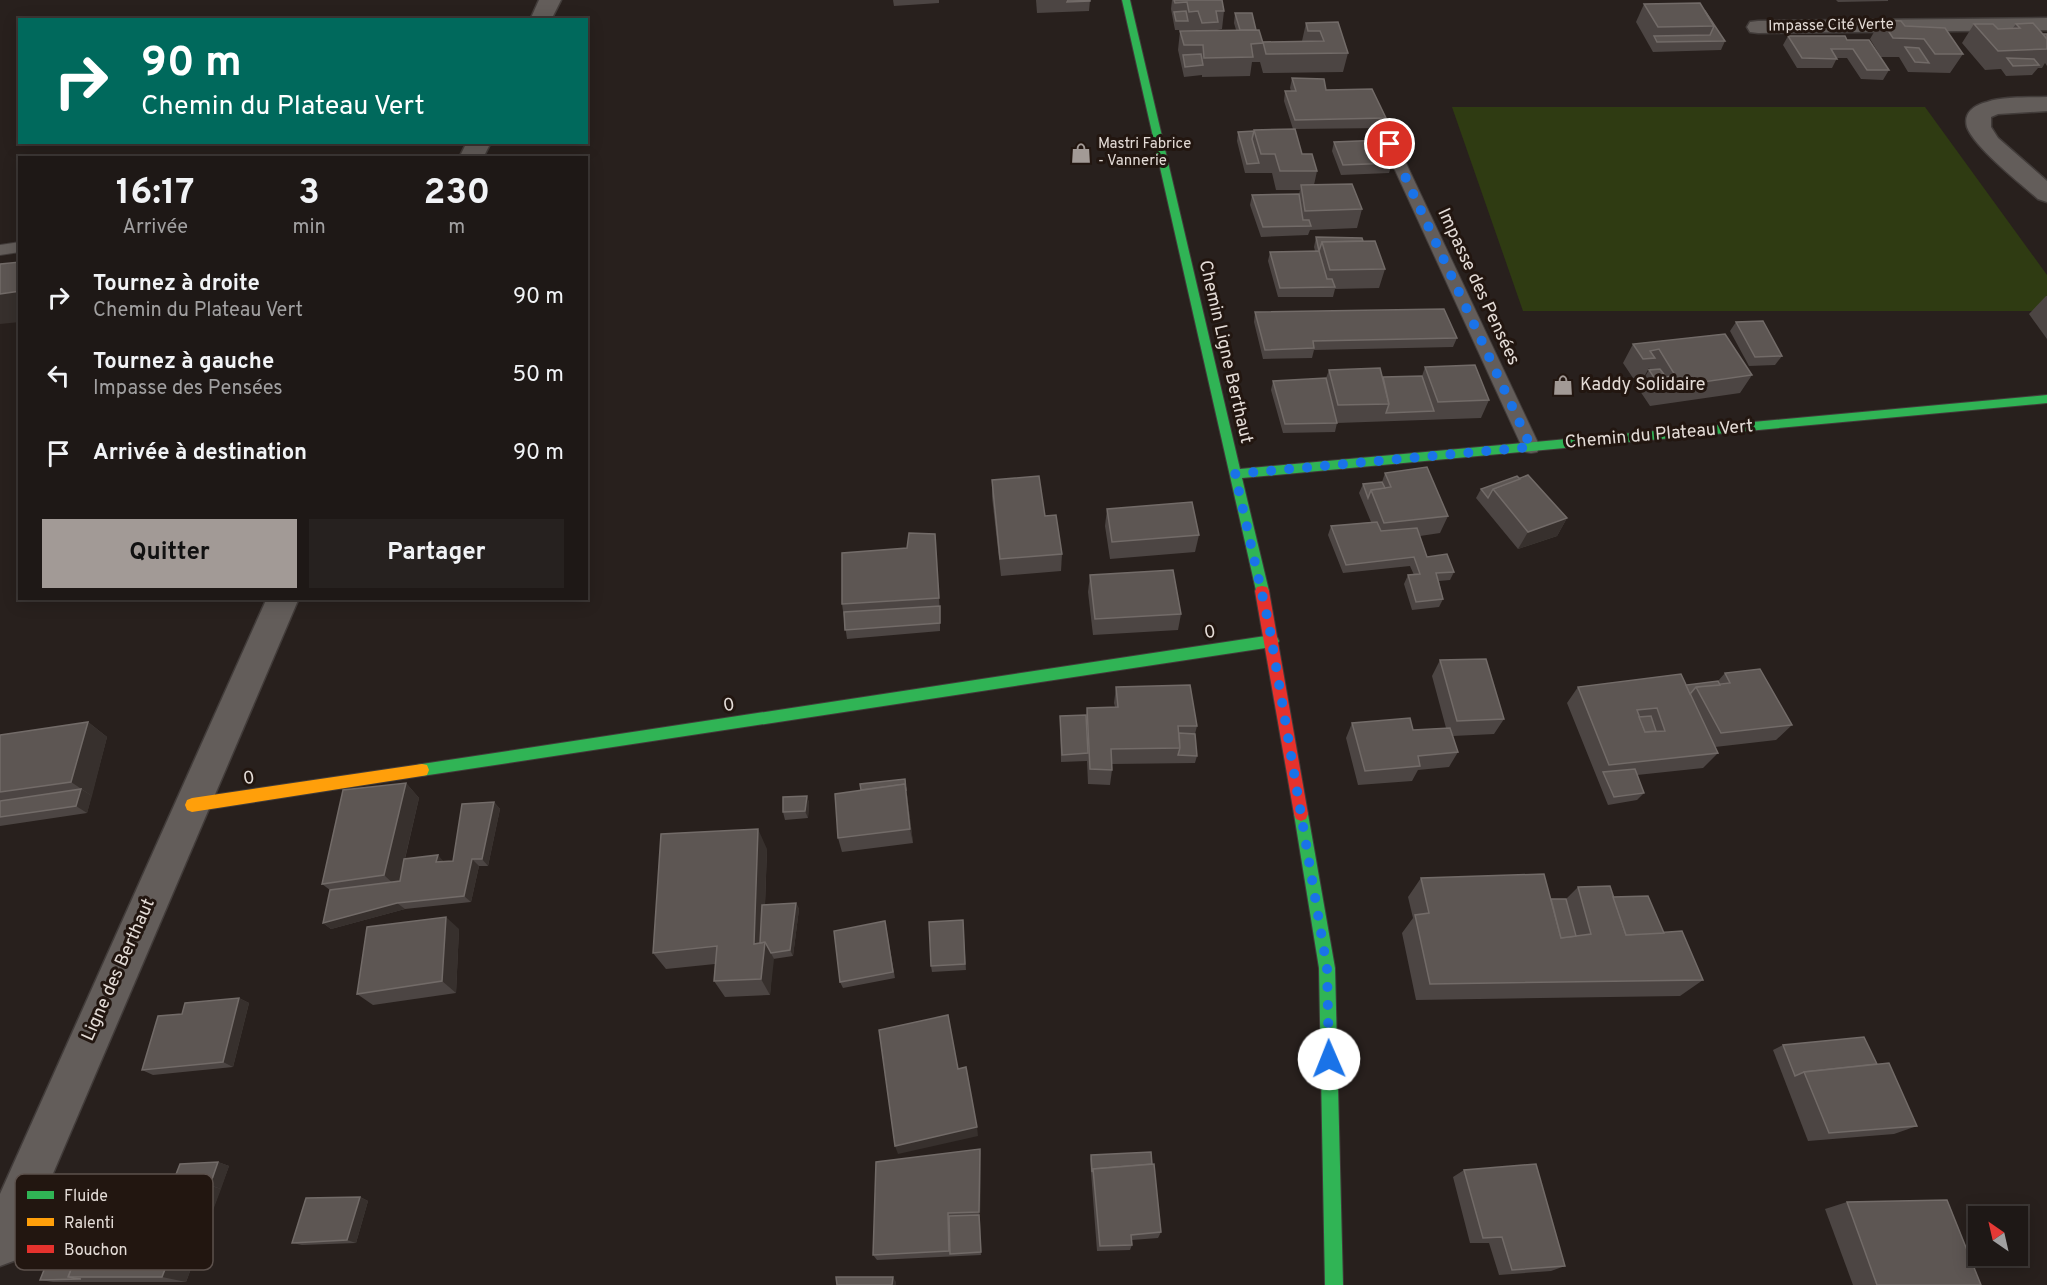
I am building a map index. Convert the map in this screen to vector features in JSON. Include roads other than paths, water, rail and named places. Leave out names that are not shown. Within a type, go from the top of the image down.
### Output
[{"type":"street","points":[[541,18],[550,0]]},
{"type":"street","name":"Chemin Ligne Berthaut","points":[[1126,0],[1272,641],[1327,968],[1334,1285]]},
{"type":"street","name":"Impasse Cité Verte","points":[[1758,27],[2046,13]]},
{"type":"street","points":[[2047,104],[1993,107],[1979,114],[1979,127],[1990,143],[2047,194]]},
{"type":"street","name":"Chemin du Plateau Vert","points":[[1235,474],[2047,399]]},
{"type":"street","name":"Ligne des Berthaut","points":[[30,1174],[282,600]]},
{"type":"street","name":"0","points":[[192,805],[1272,641]]},
{"type":"street","name":"Ligne des Berthaut","points":[[0,1244],[15,1209]]},
{"type":"lane","name":"Impasse des Pensées","points":[[1390,144],[1531,447]]},
{"type":"lane","points":[[0,250],[18,247]]},
{"type":"place","name":"Mastri Fabrice - Vannerie","points":[[1081,153]]},
{"type":"place","name":"Kaddy Solidaire","points":[[1563,385]]}]
